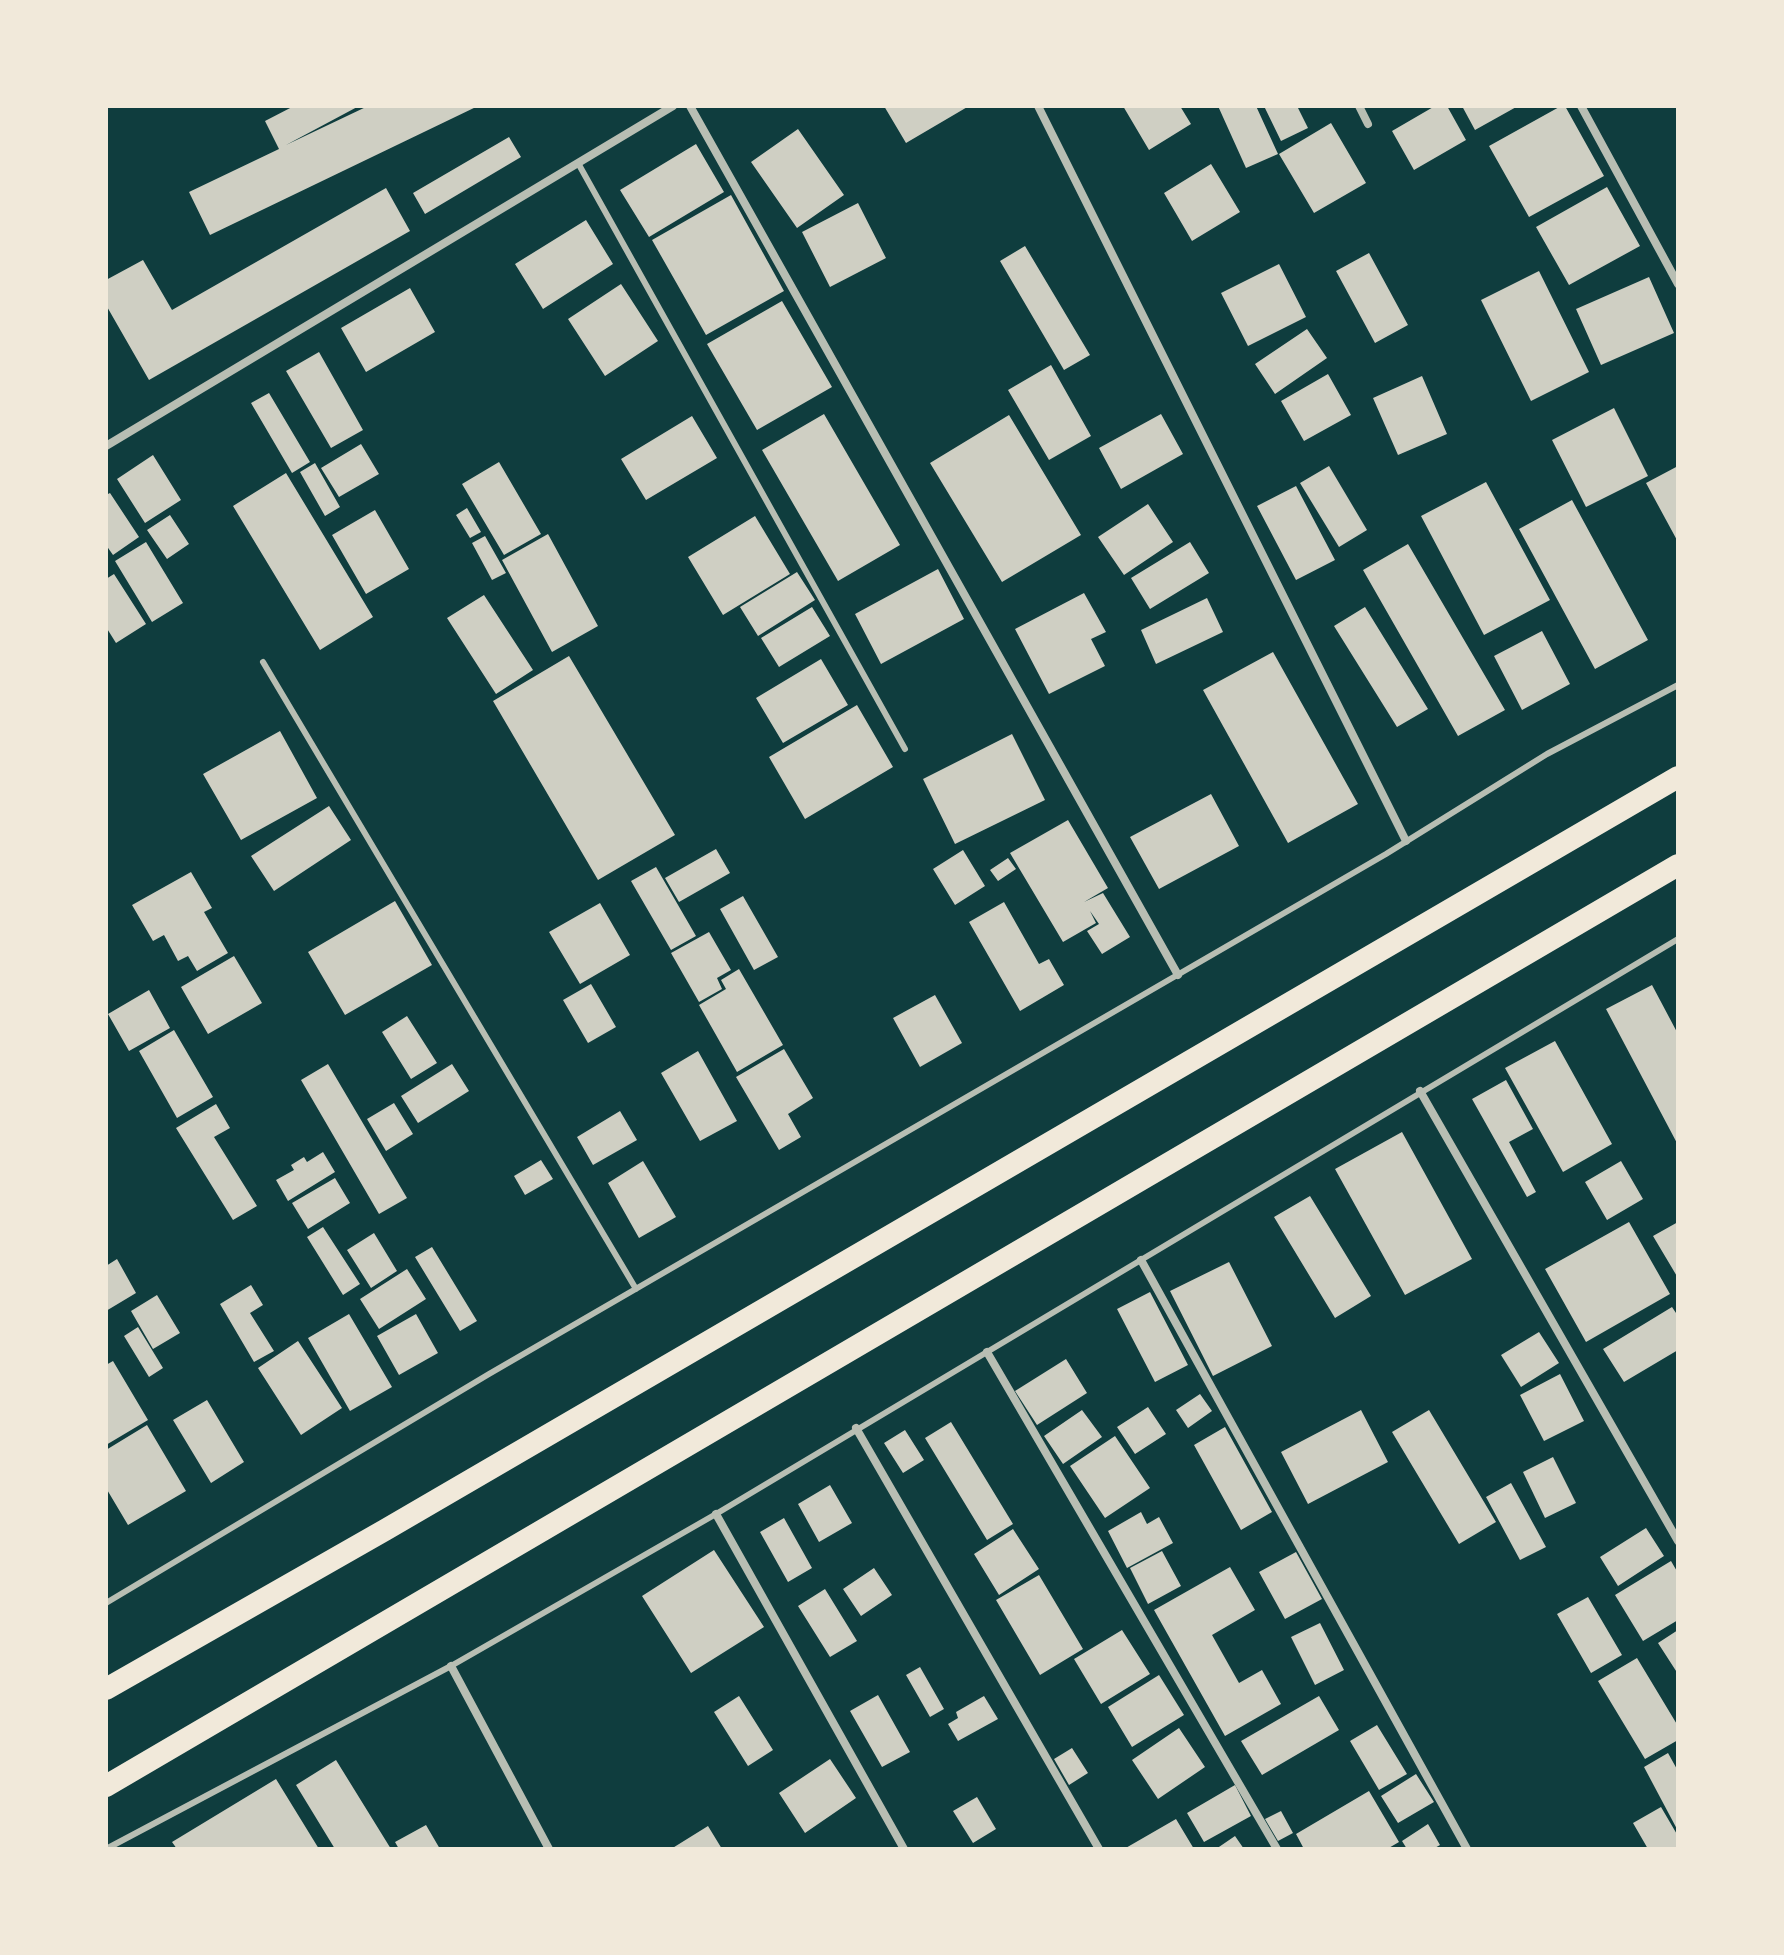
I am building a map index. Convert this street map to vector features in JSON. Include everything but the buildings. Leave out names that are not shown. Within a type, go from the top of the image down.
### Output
[{"type":"highway","points":[[106,1689],[427,1506],[1678,777]]},
{"type":"highway","points":[[106,1786],[1678,865]]},
{"type":"street","points":[[106,446],[673,106]]},
{"type":"street","points":[[690,106],[1178,975]]},
{"type":"street","points":[[1038,106],[1406,841]]},
{"type":"street","points":[[1359,106],[1368,124]]},
{"type":"street","points":[[1581,106],[1678,284]]},
{"type":"street","points":[[1420,1091],[1678,1541]]},
{"type":"street","points":[[1141,1260],[1467,1849]]},
{"type":"street","points":[[987,1352],[1277,1849]]},
{"type":"street","points":[[856,1428],[1099,1849]]},
{"type":"street","points":[[716,1514],[904,1849]]},
{"type":"street","points":[[451,1666],[549,1849]]},
{"type":"lane","points":[[578,163],[905,749]]},
{"type":"lane","points":[[263,662],[636,1289]]},
{"type":"lane","points":[[106,1603],[636,1289],[1406,841],[1547,754],[1678,685]]},
{"type":"lane","points":[[106,1849],[451,1666],[716,1514],[1678,939]]}]
